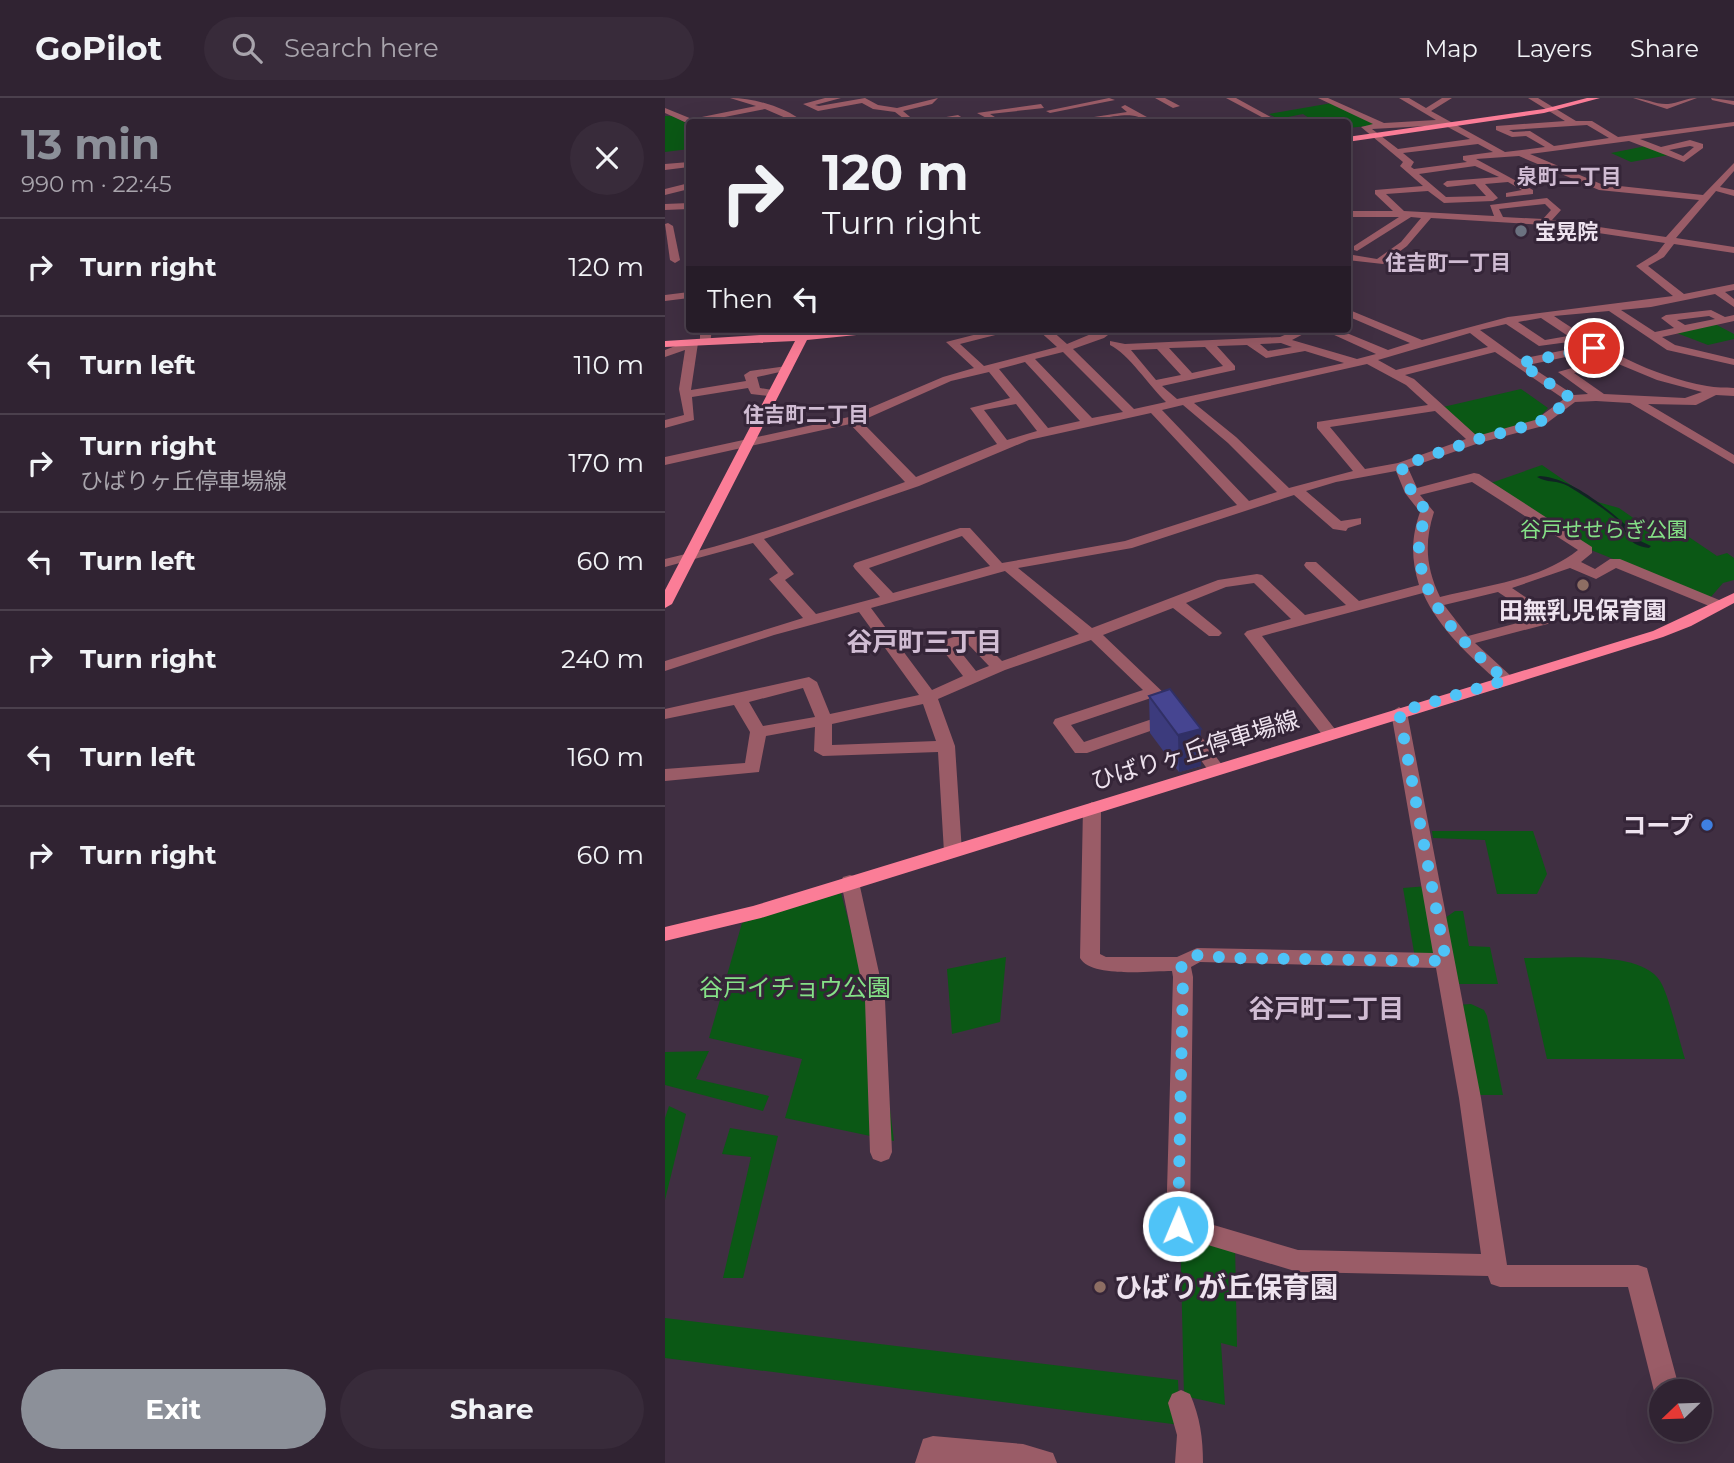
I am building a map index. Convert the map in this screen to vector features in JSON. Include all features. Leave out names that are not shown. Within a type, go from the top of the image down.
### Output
[{"type":"main road","points":[[1351,139],[1552,109],[1596,98]]},
{"type":"main road","points":[[665,344],[825,333]]},
{"type":"main road","points":[[665,604],[787,369],[795,335]]},
{"type":"main road","name":"ひばりヶ丘停車場線","points":[[665,934],[728,920],[1672,630],[1726,601]]},
{"type":"street","points":[[734,98],[746,102],[766,102],[795,119]]},
{"type":"street","points":[[837,98],[807,104],[818,109],[861,99],[876,107],[897,110],[929,102],[934,98]]},
{"type":"street","points":[[992,119],[981,113],[1076,98]]},
{"type":"street","points":[[1014,119],[1111,100],[1136,98]]},
{"type":"street","points":[[1159,98],[1176,106]]},
{"type":"street","points":[[1232,100],[1257,98]]},
{"type":"street","points":[[1322,98],[1383,125]]},
{"type":"street","points":[[1403,98],[1501,154]]},
{"type":"street","points":[[1427,110],[1448,98]]},
{"type":"street","points":[[1532,98],[1574,123]]},
{"type":"street","points":[[1637,98],[1663,107],[1693,98]]},
{"type":"street","points":[[1668,98],[1693,109]]},
{"type":"street","points":[[1717,98],[1734,103]]},
{"type":"street","points":[[1111,100],[1146,119]]},
{"type":"street","points":[[1232,100],[1271,119]]},
{"type":"street","points":[[702,119],[766,102]]},
{"type":"street","points":[[1037,103],[1065,119]]},
{"type":"street","points":[[665,110],[686,120]]},
{"type":"street","points":[[897,110],[908,119]]},
{"type":"street","points":[[1092,119],[1135,113]]},
{"type":"street","points":[[1724,117],[1734,122]]},
{"type":"street","points":[[943,119],[961,119]]},
{"type":"street","points":[[1412,168],[1466,158],[1522,154],[1734,122]]},
{"type":"street","points":[[1550,125],[1557,130],[1511,135],[1499,128],[1574,123],[1589,123],[1617,140]]},
{"type":"street","points":[[1449,124],[1365,127],[1444,200],[1462,201],[1531,192],[1510,178],[1466,158]]},
{"type":"street","points":[[1468,135],[1504,130]]},
{"type":"street","points":[[1527,133],[1554,149]]},
{"type":"street","points":[[1629,138],[1659,150]]},
{"type":"street","points":[[1395,152],[1478,141]]},
{"type":"street","points":[[1522,154],[1599,187],[1704,198]]},
{"type":"street","points":[[1412,168],[1477,163]]},
{"type":"street","points":[[670,167],[686,175]]},
{"type":"street","points":[[1682,298],[1641,266],[1660,255],[1704,198],[1732,170]]},
{"type":"street","points":[[667,188],[686,178]]},
{"type":"street","points":[[1404,214],[1378,192],[1510,178]]},
{"type":"street","points":[[1477,181],[1492,196]]},
{"type":"street","points":[[1447,184],[1462,201],[1462,217]]},
{"type":"street","points":[[667,188],[686,186]]},
{"type":"street","points":[[1713,188],[1734,193]]},
{"type":"street","points":[[1500,219],[1493,207],[1548,201],[1556,211],[1545,222]]},
{"type":"street","points":[[665,207],[686,206]]},
{"type":"street","points":[[1351,214],[1404,214],[1545,222],[1734,250]]},
{"type":"street","points":[[1357,248],[1404,214]]},
{"type":"street","points":[[1351,258],[1379,262],[1403,244],[1428,216]]},
{"type":"street","points":[[665,227],[668,226],[670,260]]},
{"type":"street","points":[[665,563],[810,520],[914,483],[1003,444],[1045,432],[1363,362],[1471,328],[1508,320],[1682,298],[1734,287]]},
{"type":"street","points":[[1716,290],[1734,304]]},
{"type":"street","points":[[665,298],[686,296]]},
{"type":"street","points":[[1611,308],[1671,348],[1704,357],[1734,349]]},
{"type":"street","points":[[1683,329],[1666,318],[1711,313],[1729,319]]},
{"type":"street","points":[[1351,314],[1421,344]]},
{"type":"street","points":[[1543,314],[1614,360],[1653,376],[1717,375]]},
{"type":"street","points":[[1652,336],[1729,319]]},
{"type":"street","points":[[1508,320],[1543,344],[1577,337]]},
{"type":"street","points":[[1471,328],[1572,399]]},
{"type":"street","points":[[706,333],[706,342]]},
{"type":"street","points":[[994,333],[952,342],[987,369],[1019,400],[1045,432]]},
{"type":"street","points":[[1048,333],[1132,414]]},
{"type":"street","points":[[666,458],[853,420],[947,379],[1065,348],[1097,333]]},
{"type":"street","points":[[1104,333],[1123,348],[1153,384],[1232,440],[1291,492],[1318,509],[1339,527],[1356,521]]},
{"type":"street","points":[[1260,333],[1277,341],[1363,362],[1395,373],[1410,382],[1475,440]]},
{"type":"street","points":[[1123,348],[1277,341],[1297,333]]},
{"type":"street","points":[[1337,333],[1387,354]]},
{"type":"street","points":[[1251,342],[1266,355],[1306,348]]},
{"type":"street","points":[[665,355],[692,343]]},
{"type":"street","points":[[665,424],[689,417],[686,394],[692,343]]},
{"type":"street","points":[[1153,384],[1231,368],[1209,344]]},
{"type":"street","points":[[1160,345],[1189,377]]},
{"type":"street","points":[[1395,373],[1496,348]]},
{"type":"street","points":[[1520,363],[1594,348]]},
{"type":"street","points":[[1704,357],[1734,392]]},
{"type":"street","points":[[1027,358],[1089,424]]},
{"type":"street","points":[[1602,398],[1564,372],[1614,360]]},
{"type":"street","points":[[774,394],[755,391],[750,375],[787,369]]},
{"type":"street","points":[[665,666],[813,620],[1003,567],[1126,545],[1291,492],[1361,472],[1401,466],[1475,440],[1538,423],[1572,399],[1696,401],[1717,375]]},
{"type":"street","points":[[686,394],[753,384]]},
{"type":"street","points":[[1632,399],[1734,460]]},
{"type":"street","points":[[1003,444],[976,408],[1019,400]]},
{"type":"street","points":[[1361,472],[1321,425],[1438,408]]},
{"type":"street","points":[[1154,410],[1248,508]]},
{"type":"street","points":[[853,420],[914,483]]},
{"type":"street","points":[[1401,466],[1412,493],[1427,512],[1419,540],[1420,568],[1426,588],[1434,603],[1465,641],[1506,680]]},
{"type":"street","points":[[1412,493],[1474,477],[1587,550],[1571,563],[1549,573],[1434,603]]},
{"type":"street","points":[[1318,509],[1335,505]]},
{"type":"street","points":[[890,598],[860,566],[965,531],[1003,567],[1091,634],[1155,691],[1177,715],[1216,769]]},
{"type":"street","points":[[755,537],[787,574],[776,579],[813,620]]},
{"type":"street","points":[[1571,563],[1596,575],[1615,562],[1726,601]]},
{"type":"street","points":[[1311,565],[1355,605]]},
{"type":"street","points":[[758,732],[881,710],[929,697],[999,667],[1223,583],[1257,578],[1301,620]]},
{"type":"street","points":[[1465,641],[1550,619],[1500,587]]},
{"type":"street","points":[[1330,733],[1252,634],[1426,588]]},
{"type":"street","points":[[1174,601],[1214,634]]},
{"type":"street","points":[[862,606],[929,697],[946,746],[953,852]]},
{"type":"street","points":[[973,678],[946,645],[970,637],[999,667]]},
{"type":"street","points":[[665,714],[810,682],[824,719],[823,751],[946,746]]},
{"type":"street","points":[[1155,691],[1061,723],[1081,749],[1177,715]]},
{"type":"street","points":[[665,775],[753,768],[758,732],[739,699]]},
{"type":"street","points":[[1399,712],[1470,1098],[1495,1265],[1500,1276],[1638,1276],[1664,1379]]},
{"type":"street","points":[[1091,808],[1090,958],[1104,964],[1181,964],[1198,955],[1230,958],[1446,961]]},
{"type":"street","points":[[850,883],[875,1000],[881,1152]]},
{"type":"street","points":[[1181,964],[1183,977],[1178,1226],[1298,1261],[1495,1265]]},
{"type":"street","points":[[1181,1403],[1190,1436],[1189,1463]]},
{"type":"street","points":[[929,1463],[933,1449],[1043,1463]]},
{"type":"green space","points":[[1332,103],[1377,125],[1351,128],[1351,119],[1310,119],[1303,114],[1278,119],[1269,114]]},
{"type":"green space","points":[[665,116],[672,116],[686,123],[686,149],[665,152]]},
{"type":"green space","points":[[1646,146],[1669,155],[1631,162],[1611,153]]},
{"type":"green space","points":[[1713,323],[1734,334],[1734,339],[1708,345],[1674,332]]},
{"type":"green space","points":[[1521,389],[1548,408],[1535,422],[1478,437],[1443,407]]},
{"type":"green space","name":"谷戸せせらぎ公園","points":[[1542,465],[1594,501],[1619,508],[1662,538],[1683,533],[1717,556],[1727,553],[1734,558],[1734,580],[1723,583],[1710,598],[1591,550],[1488,484]]},
{"type":"green space","points":[[1432,831],[1533,831],[1547,874],[1537,894],[1497,894],[1485,840],[1433,838]]},
{"type":"green space","points":[[1428,886],[1441,958],[1415,958],[1403,888]]},
{"type":"green space","name":"谷戸イチョウ公園","points":[[841,893],[882,1046],[894,1141],[785,1118],[802,1059],[709,1038],[742,923]]},
{"type":"green space","points":[[1455,911],[1463,911],[1469,946],[1490,947],[1498,984],[1458,984],[1445,918]]},
{"type":"green space","points":[[1006,957],[1000,1022],[952,1034],[947,969]]},
{"type":"green space","points":[[1576,957],[1617,960],[1650,971],[1663,988],[1685,1059],[1547,1059],[1524,958]]},
{"type":"green space","points":[[1471,1004],[1484,1010],[1487,1016],[1503,1095],[1473,1095],[1457,1005]]},
{"type":"green space","points":[[709,1051],[696,1079],[769,1096],[763,1111],[665,1085],[665,1052]]},
{"type":"green space","points":[[669,1106],[686,1114],[665,1200],[665,1118]]},
{"type":"green space","points":[[730,1128],[778,1136],[743,1278],[723,1278],[751,1157],[722,1154]]},
{"type":"green space","points":[[1180,1226],[1235,1243],[1237,1347],[1221,1343],[1225,1405],[1184,1396]]},
{"type":"green space","points":[[665,1318],[1178,1380],[1180,1425],[665,1358]]},
{"type":"shaded area","points":[[1537,477],[1553,478],[1580,490],[1627,526],[1637,535],[1634,538],[1651,546],[1649,548],[1635,544],[1620,523],[1604,509],[1568,486]]},
{"type":"building","points":[[1170,689],[1201,729],[1178,735],[1149,696]]},
{"type":"place","name":"宝晃院","points":[[1521,231]]},
{"type":"place","name":"田無乳児保育園","points":[[1583,585]]},
{"type":"place","name":"コープ","points":[[1707,825]]},
{"type":"place","name":"ひばりが丘保育園","points":[[1100,1287]]},
{"type":"district","name":"泉町二丁目","points":[[1569,176]]},
{"type":"district","name":"住吉町一丁目","points":[[1448,262]]},
{"type":"district","name":"住吉町二丁目","points":[[806,414]]},
{"type":"district","name":"谷戸町三丁目","points":[[924,642]]},
{"type":"district","name":"谷戸町二丁目","points":[[1326,1009]]},
{"type":"route","points":[[1178,1226],[1183,977],[1181,964],[1198,955],[1230,958],[1446,961],[1399,712],[1506,680],[1485,663],[1450,624],[1426,588],[1420,568],[1419,540],[1427,512],[1412,493],[1401,466],[1475,440],[1538,423],[1572,399],[1520,363],[1594,348]]}]
